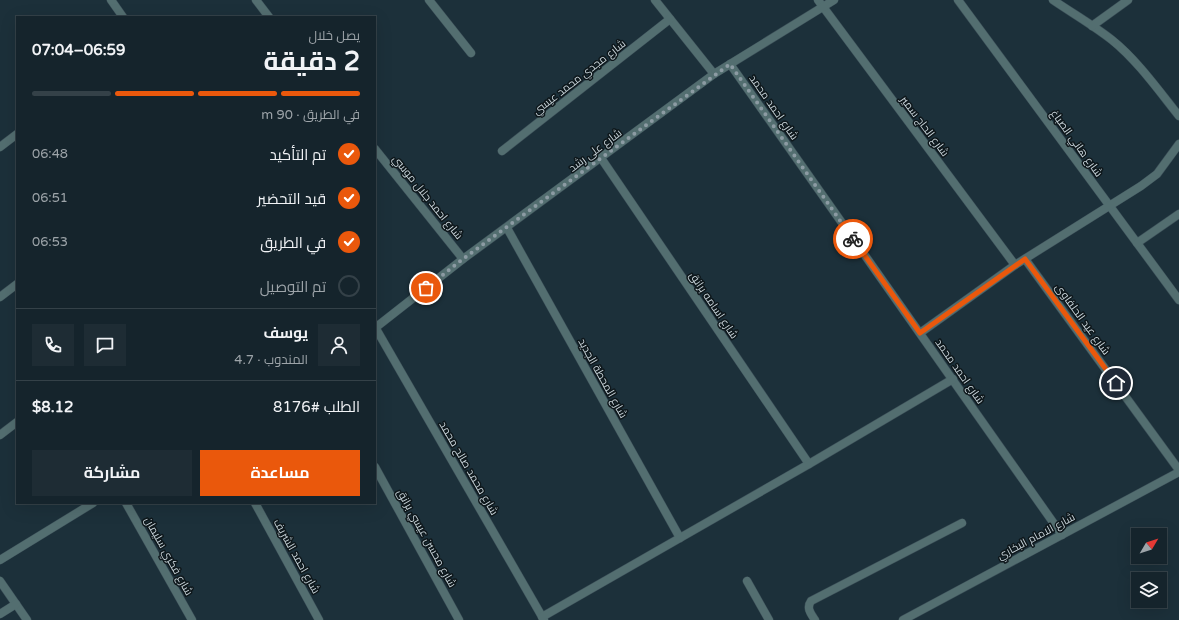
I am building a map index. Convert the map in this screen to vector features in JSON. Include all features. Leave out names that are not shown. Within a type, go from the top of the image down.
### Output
[{"type":"street","points":[[111,0],[122,16]]},
{"type":"street","points":[[256,0],[268,16]]},
{"type":"street","points":[[429,0],[471,53]]},
{"type":"street","points":[[655,0],[714,74]]},
{"type":"street","name":"شارع الحاج سمير","points":[[818,0],[1015,265]]},
{"type":"street","name":"شارع على رشد","points":[[376,326],[463,259],[714,74],[834,0]]},
{"type":"street","name":"شارع هاني الصباغ","points":[[958,0],[1179,300]]},
{"type":"street","points":[[1053,0],[1112,40],[1130,57],[1179,116]]},
{"type":"street","points":[[1092,26],[1128,0]]},
{"type":"street","name":"شارع مجدي محمد عيسي","points":[[502,151],[670,19]]},
{"type":"street","name":"شارع احمد محمد","points":[[730,64],[1062,535]]},
{"type":"street","points":[[0,147],[16,135]]},
{"type":"street","points":[[920,333],[1015,265],[1110,206],[1157,174],[1179,144]]},
{"type":"street","name":"شارع احمد جلال موسي","points":[[376,150],[463,259]]},
{"type":"street","name":"شارع اسامه برانق","points":[[601,158],[810,464]]},
{"type":"street","points":[[1137,244],[1179,214]]},
{"type":"street","name":"شارع المحطة الجديد","points":[[507,228],[680,538]]},
{"type":"street","name":"شارع عيد الحلفاوى","points":[[1025,259],[1179,471]]},
{"type":"street","points":[[0,297],[16,285]]},
{"type":"street","name":"شارع محمد صالح محمد","points":[[376,329],[543,618]]},
{"type":"street","points":[[543,618],[953,380]]},
{"type":"street","points":[[0,434],[16,423]]},
{"type":"street","name":"شارع محسن عيسي برانق","points":[[376,469],[459,620]]},
{"type":"street","name":"شارع الامام البخاري","points":[[904,620],[1179,471]]},
{"type":"street","points":[[0,560],[91,504]]},
{"type":"street","name":"شارع فكري سليمان","points":[[127,504],[192,620]]},
{"type":"street","name":"شارع احمد الشريف","points":[[256,504],[319,620]]},
{"type":"street","points":[[815,620],[808,608],[811,601],[962,522]]},
{"type":"street","points":[[0,581],[27,620]]},
{"type":"street","points":[[747,581],[769,620]]},
{"type":"street","points":[[0,614],[16,604]]},
{"type":"way so far","points":[[426,288],[463,259],[714,74],[730,64],[853,239]]},
{"type":"route","points":[[853,239],[920,333],[1025,259],[1116,383]]}]
